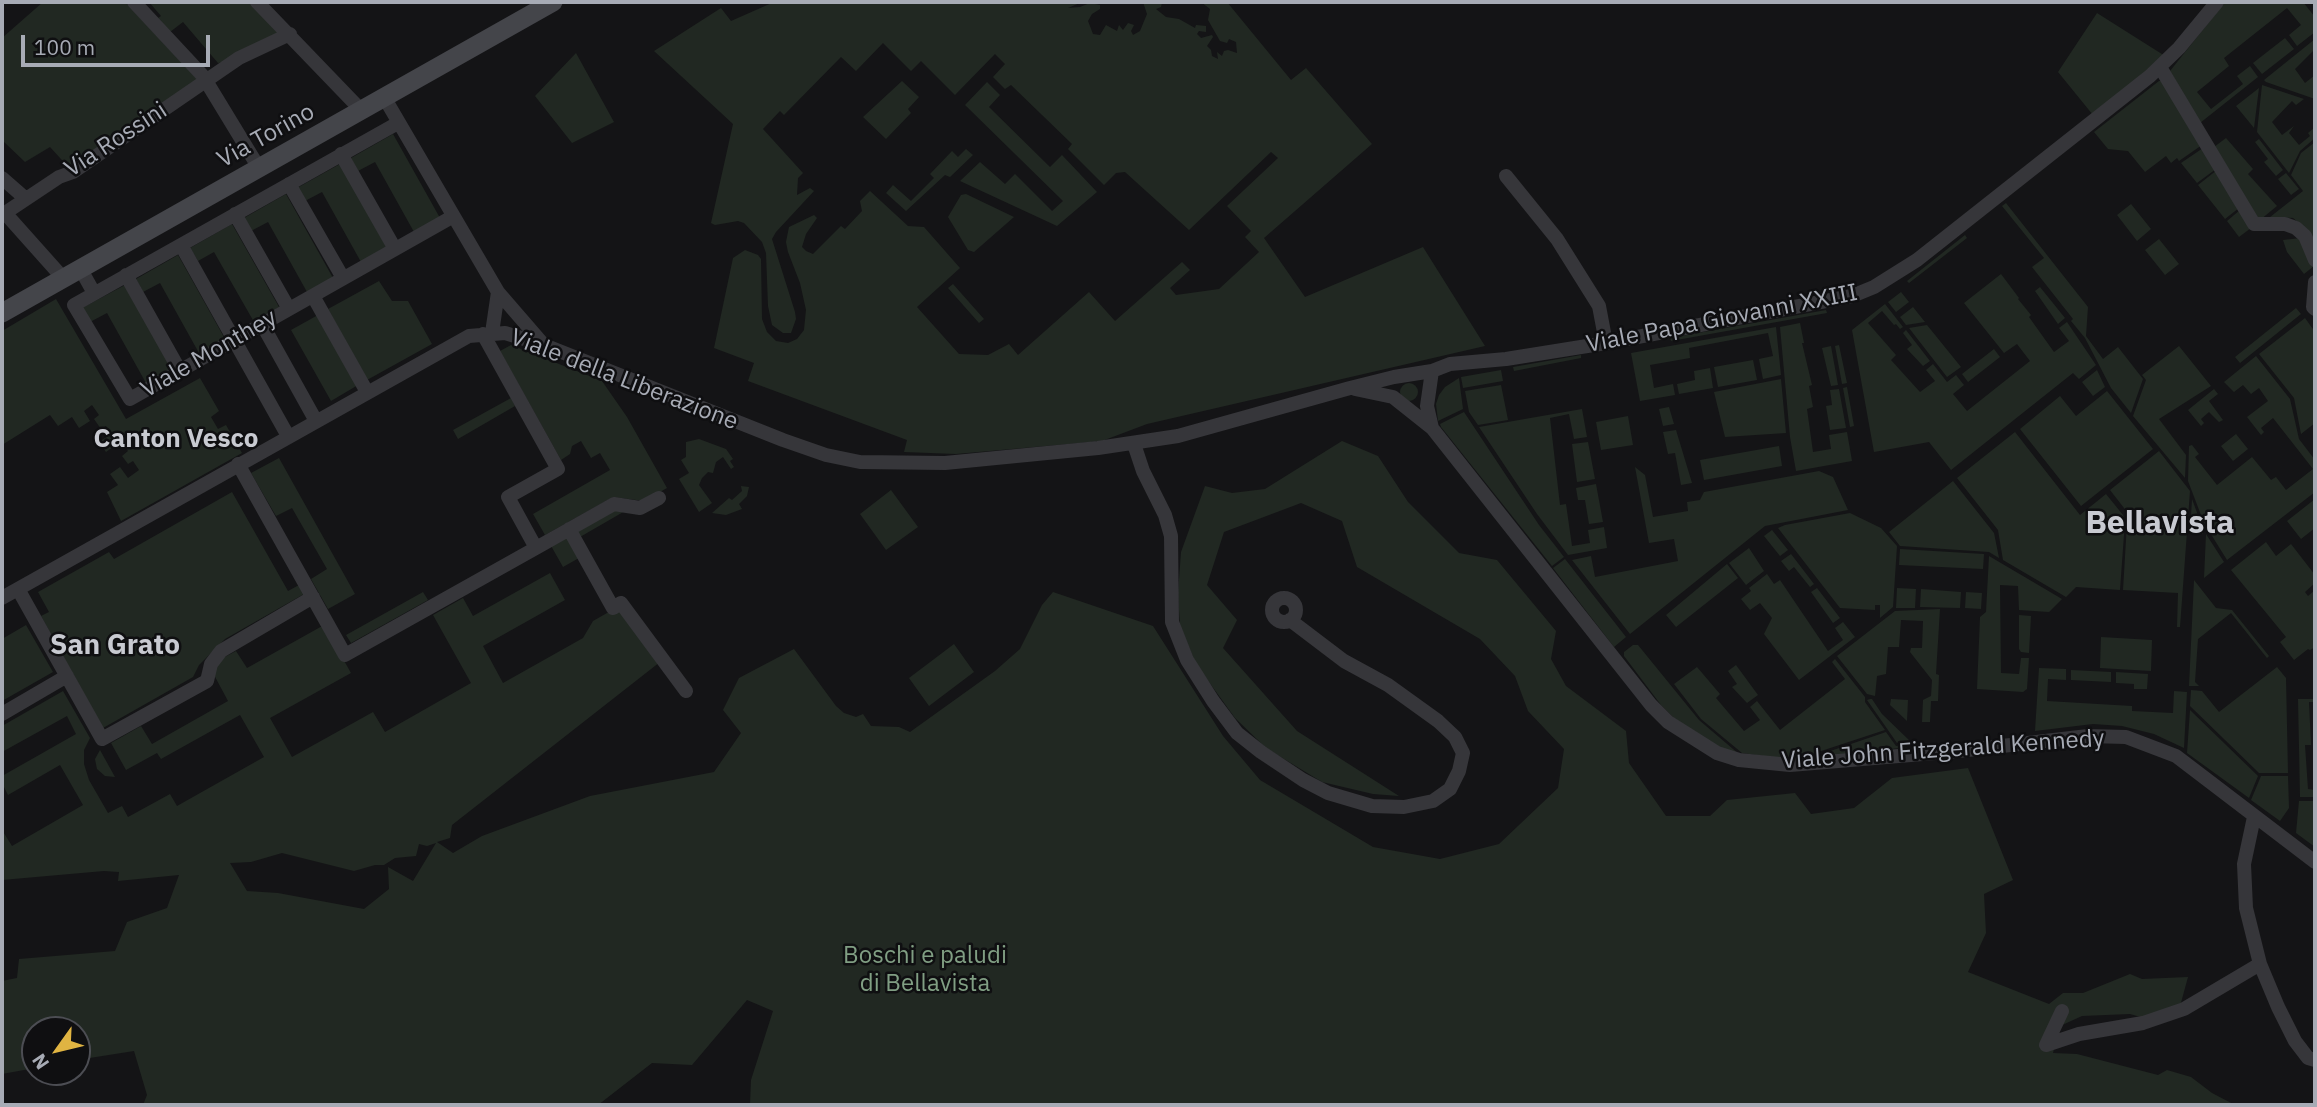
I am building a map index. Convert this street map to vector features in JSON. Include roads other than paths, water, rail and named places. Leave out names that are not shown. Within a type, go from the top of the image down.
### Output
[{"type":"street","points":[[134,2],[205,80],[258,168]]},
{"type":"street","points":[[257,2],[361,110]]},
{"type":"street","name":"Via Torino","points":[[2,313],[553,2]]},
{"type":"street","name":"Viale Papa Giovanni XXIII","points":[[1298,403],[1457,363],[1506,359],[1606,343],[1852,296],[1874,287],[1917,260],[2160,67],[2217,2]]},
{"type":"street","name":"Via Rossini","points":[[26,199],[59,177],[73,172],[239,58],[290,34]]},
{"type":"street","points":[[2160,67],[2254,224],[2285,223],[2296,228],[2305,236],[2315,260]]},
{"type":"street","points":[[384,97],[498,292],[544,345]]},
{"type":"street","name":"Viale Monthey","points":[[398,123],[74,305],[130,399],[452,217]]},
{"type":"street","points":[[341,154],[395,249]]},
{"type":"street","points":[[1506,176],[1557,239],[1599,306],[1606,343]]},
{"type":"street","points":[[2,178],[26,199],[5,213],[94,293]]},
{"type":"street","points":[[289,184],[343,278]]},
{"type":"street","points":[[235,214],[289,309]]},
{"type":"street","points":[[181,245],[288,436]]},
{"type":"street","points":[[126,275],[180,371]]},
{"type":"street","points":[[2315,282],[2315,309]]},
{"type":"street","points":[[498,292],[487,334],[558,469],[508,497],[536,548]]},
{"type":"street","points":[[313,296],[367,392]]},
{"type":"street","points":[[262,324],[316,421]]},
{"type":"street","name":"Viale della Liberazione","points":[[7,595],[469,336],[505,333],[544,345],[783,440],[825,455],[860,461],[945,463],[1134,444],[1178,436],[1298,403]]},
{"type":"street","points":[[1432,371],[1427,406],[1432,428]]},
{"type":"street","name":"Viale John Fitzgerald Kennedy","points":[[1350,388],[1392,397],[1432,428],[1651,705],[1668,722],[1717,753],[1739,760],[1790,765],[1959,751],[2088,736],[2126,737],[2176,756],[2315,862]]},
{"type":"street","points":[[1134,444],[1143,471],[1165,515],[1171,536],[1172,622],[1187,660],[1237,733],[1303,780],[1328,793],[1372,806],[1404,807],[1433,801],[1450,789],[1460,771],[1463,753],[1455,737],[1438,721],[1388,685],[1343,661],[1290,620]]},
{"type":"street","points":[[238,464],[345,655],[614,504],[640,508],[659,498]]},
{"type":"street","points":[[569,529],[613,607],[621,603],[686,691]]},
{"type":"street","points":[[7,595],[67,676],[102,739],[207,681],[211,664],[220,650],[313,597]]},
{"type":"street","points":[[2,714],[67,676]]},
{"type":"street","points":[[2254,817],[2244,864],[2246,908],[2260,964],[2295,1041],[2308,1058],[2315,1060]]},
{"type":"street","points":[[2062,1011],[2046,1045],[2079,1034],[2143,1023],[2184,1009],[2260,964]]},
{"type":"district","name":"Canton Vesco","points":[[176,439]]},
{"type":"district","name":"Bellavista","points":[[2160,524]]},
{"type":"district","name":"San Grato","points":[[115,646]]},
{"type":"park label","name":"Boschi e paludi di Bellavista","points":[[925,970]]}]
